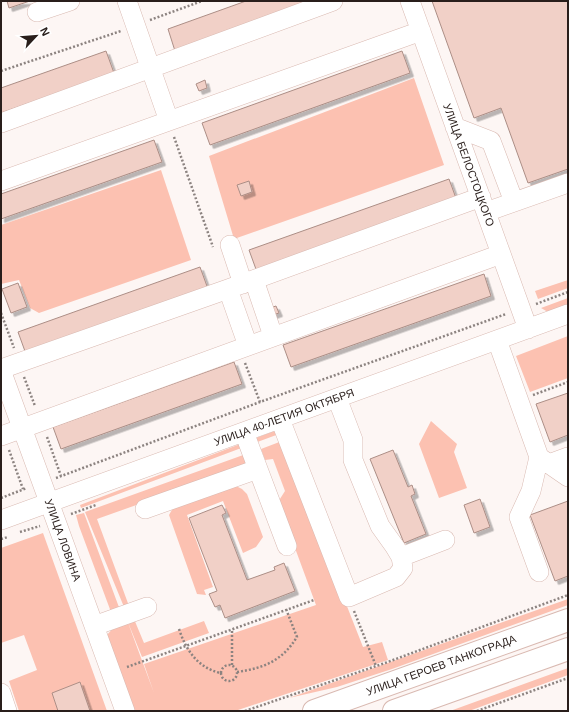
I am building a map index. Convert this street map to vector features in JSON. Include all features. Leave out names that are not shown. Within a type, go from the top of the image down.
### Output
[{"type":"main road","name":"УЛИЦА ГЕРОЕВ ТАНКОГРАДА","points":[[314,711],[568,620]]},
{"type":"main road","points":[[394,711],[568,649]]},
{"type":"street","points":[[37,12],[70,1]]},
{"type":"street","points":[[127,1],[169,121]]},
{"type":"street","points":[[1,123],[333,1]]},
{"type":"street","name":"УЛИЦА БЕЛОСТОЦКОГО","points":[[410,1],[528,329]]},
{"type":"street","points":[[1,181],[421,31]]},
{"type":"street","points":[[455,127],[491,141],[514,202]]},
{"type":"street","points":[[1,369],[241,284],[483,204],[514,202],[568,183]]},
{"type":"street","points":[[222,249],[241,284],[273,336]]},
{"type":"street","points":[[2,436],[501,254]]},
{"type":"street","points":[[241,284],[244,347]]},
{"type":"street","name":"УЛИЦА 40-ЛЕТИЯ ОКТЯБРЯ","points":[[1,520],[53,511],[244,432],[568,314]]},
{"type":"street","points":[[497,340],[544,461],[568,477]]},
{"type":"street","name":"УЛИЦА ЛОВИНА","points":[[1,369],[125,711]]},
{"type":"street","points":[[280,419],[349,597],[396,577],[403,568],[401,557],[380,526],[353,460],[353,440],[337,398]]},
{"type":"street","points":[[244,432],[287,546]]},
{"type":"street","points":[[544,461],[568,457]]},
{"type":"street","points":[[539,572],[519,517],[544,461]]},
{"type":"street","points":[[145,509],[258,469]]},
{"type":"street","points":[[401,557],[445,540]]},
{"type":"street","points":[[94,626],[147,607]]},
{"type":"street","points":[[1,693],[8,711]]},
{"type":"path","points":[[1,71],[135,26],[202,1]]},
{"type":"path","points":[[169,121],[222,249]]},
{"type":"path","points":[[1,313],[61,476],[260,402],[568,292]]},
{"type":"path","points":[[244,347],[260,402]]},
{"type":"path","points":[[532,395],[568,382]]},
{"type":"path","points":[[2,436],[23,489]]},
{"type":"path","points":[[1,539],[53,511],[74,513]]},
{"type":"path","points":[[245,711],[376,666],[568,595]]},
{"type":"path","points":[[349,597],[376,666]]},
{"type":"path","points":[[124,668],[184,645],[314,600]]},
{"type":"path","points":[[237,672],[268,665],[281,656],[291,646],[297,637],[286,609]]},
{"type":"path","points":[[179,629],[184,645],[197,661],[213,671],[220,673],[222,678],[230,681],[235,678],[237,672],[236,668],[232,665],[232,629]]},
{"type":"path","points":[[220,673],[224,666],[232,665]]},
{"type":"path","points":[[477,711],[568,678]]},
{"type":"shaded area","points":[[414,78],[444,165],[234,239],[209,156]]},
{"type":"shaded area","points":[[161,170],[191,260],[39,313],[30,308],[19,280],[1,284],[1,225]]},
{"type":"shaded area","points":[[568,280],[568,288],[538,299],[535,291]]},
{"type":"shaded area","points":[[568,298],[568,305],[548,312],[541,308]]},
{"type":"shaded area","points":[[568,336],[568,378],[530,392],[516,356]]},
{"type":"shaded area","points":[[431,421],[457,444],[454,452],[467,488],[439,498],[419,444]]},
{"type":"shaded area","points":[[277,430],[279,434],[81,508],[80,505]]},
{"type":"shaded area","points":[[282,441],[363,647],[382,642],[388,660],[235,711],[134,711],[106,636],[116,625],[127,620],[154,693],[144,664],[316,605],[278,502],[285,491],[273,459],[265,460],[261,449]]},
{"type":"shaded area","points":[[246,454],[246,466],[97,519],[129,606],[124,607],[85,512]]},
{"type":"shaded area","points":[[234,485],[242,489],[247,494],[263,537],[256,547],[243,553],[223,501],[187,515],[213,587],[204,590],[206,595],[197,594],[169,515],[173,508]]},
{"type":"shaded area","points":[[84,513],[120,610],[111,612],[79,526],[76,515]]},
{"type":"shaded area","points":[[43,533],[107,711],[19,711],[9,681],[37,670],[24,635],[1,643],[1,548]]},
{"type":"shaded area","points":[[568,599],[568,605],[392,669],[337,687],[289,698]]},
{"type":"shaded area","points":[[134,619],[144,643],[204,621],[209,633],[142,657],[127,620]]},
{"type":"shaded area","points":[[568,668],[568,675],[469,711],[450,711]]},
{"type":"building","points":[[7,1],[30,1],[9,8]]},
{"type":"building","points":[[246,1],[315,1],[175,51],[168,29]]},
{"type":"building","points":[[432,1],[568,1],[568,169],[528,183],[501,108],[474,118]]},
{"type":"building","points":[[106,51],[114,73],[1,113],[1,88]]},
{"type":"building","points":[[402,51],[410,73],[210,145],[202,123]]},
{"type":"building","points":[[205,80],[207,88],[199,91],[196,84]]},
{"type":"building","points":[[154,140],[162,162],[1,219],[1,194]]},
{"type":"building","points":[[449,179],[457,201],[257,272],[249,250]]},
{"type":"building","points":[[249,181],[252,192],[241,196],[237,185]]},
{"type":"building","points":[[200,267],[208,289],[26,354],[18,332]]},
{"type":"building","points":[[484,274],[491,296],[291,367],[283,345]]},
{"type":"building","points":[[18,283],[27,307],[11,313],[2,289]]},
{"type":"building","points":[[276,306],[279,313],[273,315],[270,308]]},
{"type":"building","points":[[234,362],[242,384],[61,449],[53,427]]},
{"type":"building","points":[[568,393],[568,435],[550,442],[536,404]]},
{"type":"building","points":[[393,450],[408,487],[412,485],[415,494],[411,496],[426,534],[404,543],[370,459]]},
{"type":"building","points":[[480,499],[490,527],[474,533],[464,505]]},
{"type":"building","points":[[568,501],[568,576],[555,581],[530,515]]},
{"type":"building","points":[[222,505],[226,513],[222,515],[247,580],[275,570],[274,567],[284,563],[295,591],[225,618],[220,605],[215,607],[209,594],[217,591],[189,518]]},
{"type":"building","points":[[80,682],[90,711],[58,711],[52,693]]}]
